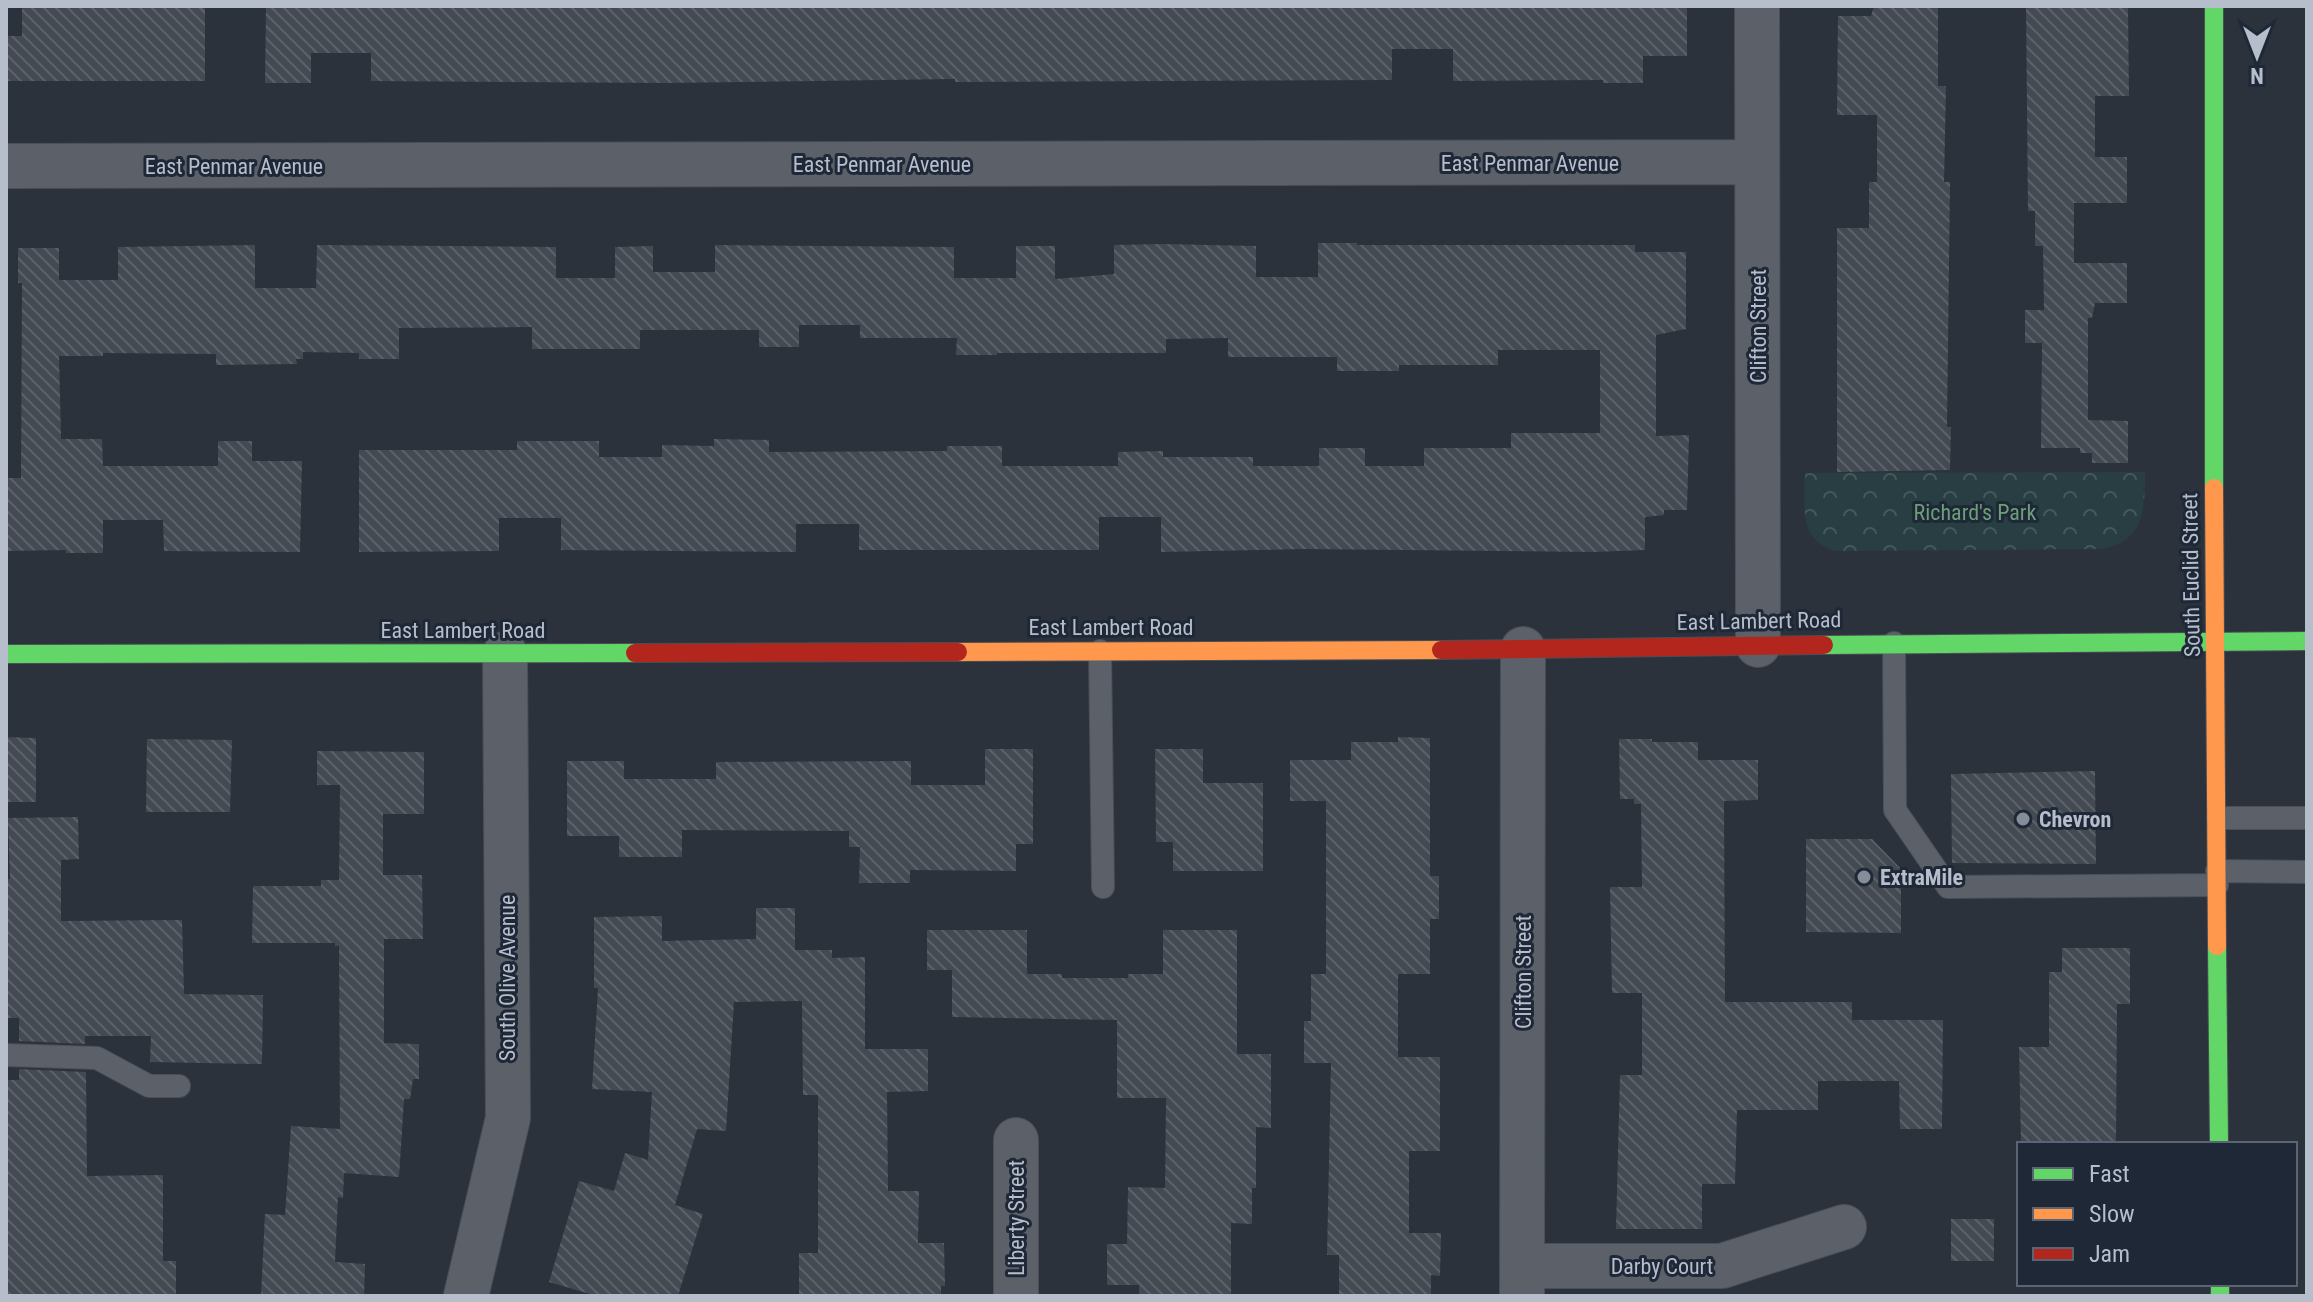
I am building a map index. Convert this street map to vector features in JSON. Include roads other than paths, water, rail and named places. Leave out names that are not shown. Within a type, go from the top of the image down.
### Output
[{"type":"main road","name":"South Euclid Street","points":[[2214,6],[2213,413],[2219,1142]]},
{"type":"main road","name":"East Lambert Road","points":[[6,654],[1523,649],[2307,641]]},
{"type":"street","name":"Clifton Street","points":[[1757,6],[1758,645]]},
{"type":"street","name":"East Penmar Avenue","points":[[6,166],[1757,162]]},
{"type":"street","name":"Clifton Street","points":[[1522,1281],[1523,649]]},
{"type":"street","name":"South Olive Avenue","points":[[466,1296],[508,1118],[505,654]]},
{"type":"street","name":"Liberty Street","points":[[1016,1140],[1016,1296]]},
{"type":"street","name":"Darby Court","points":[[1522,1281],[1722,1266],[1844,1227]]},
{"type":"lane","points":[[1894,643],[1895,810],[1948,887],[2307,872]]},
{"type":"lane","points":[[1100,651],[1103,887]]},
{"type":"lane","points":[[2218,818],[2307,818]]},
{"type":"lane","points":[[6,1055],[97,1058],[149,1086],[179,1086]]},
{"type":"place","name":"Chevron","points":[[2023,819]]},
{"type":"place","name":"ExtraMile","points":[[1864,877]]},
{"type":"park label","name":"Richard's Park","points":[[1975,512]]}]
